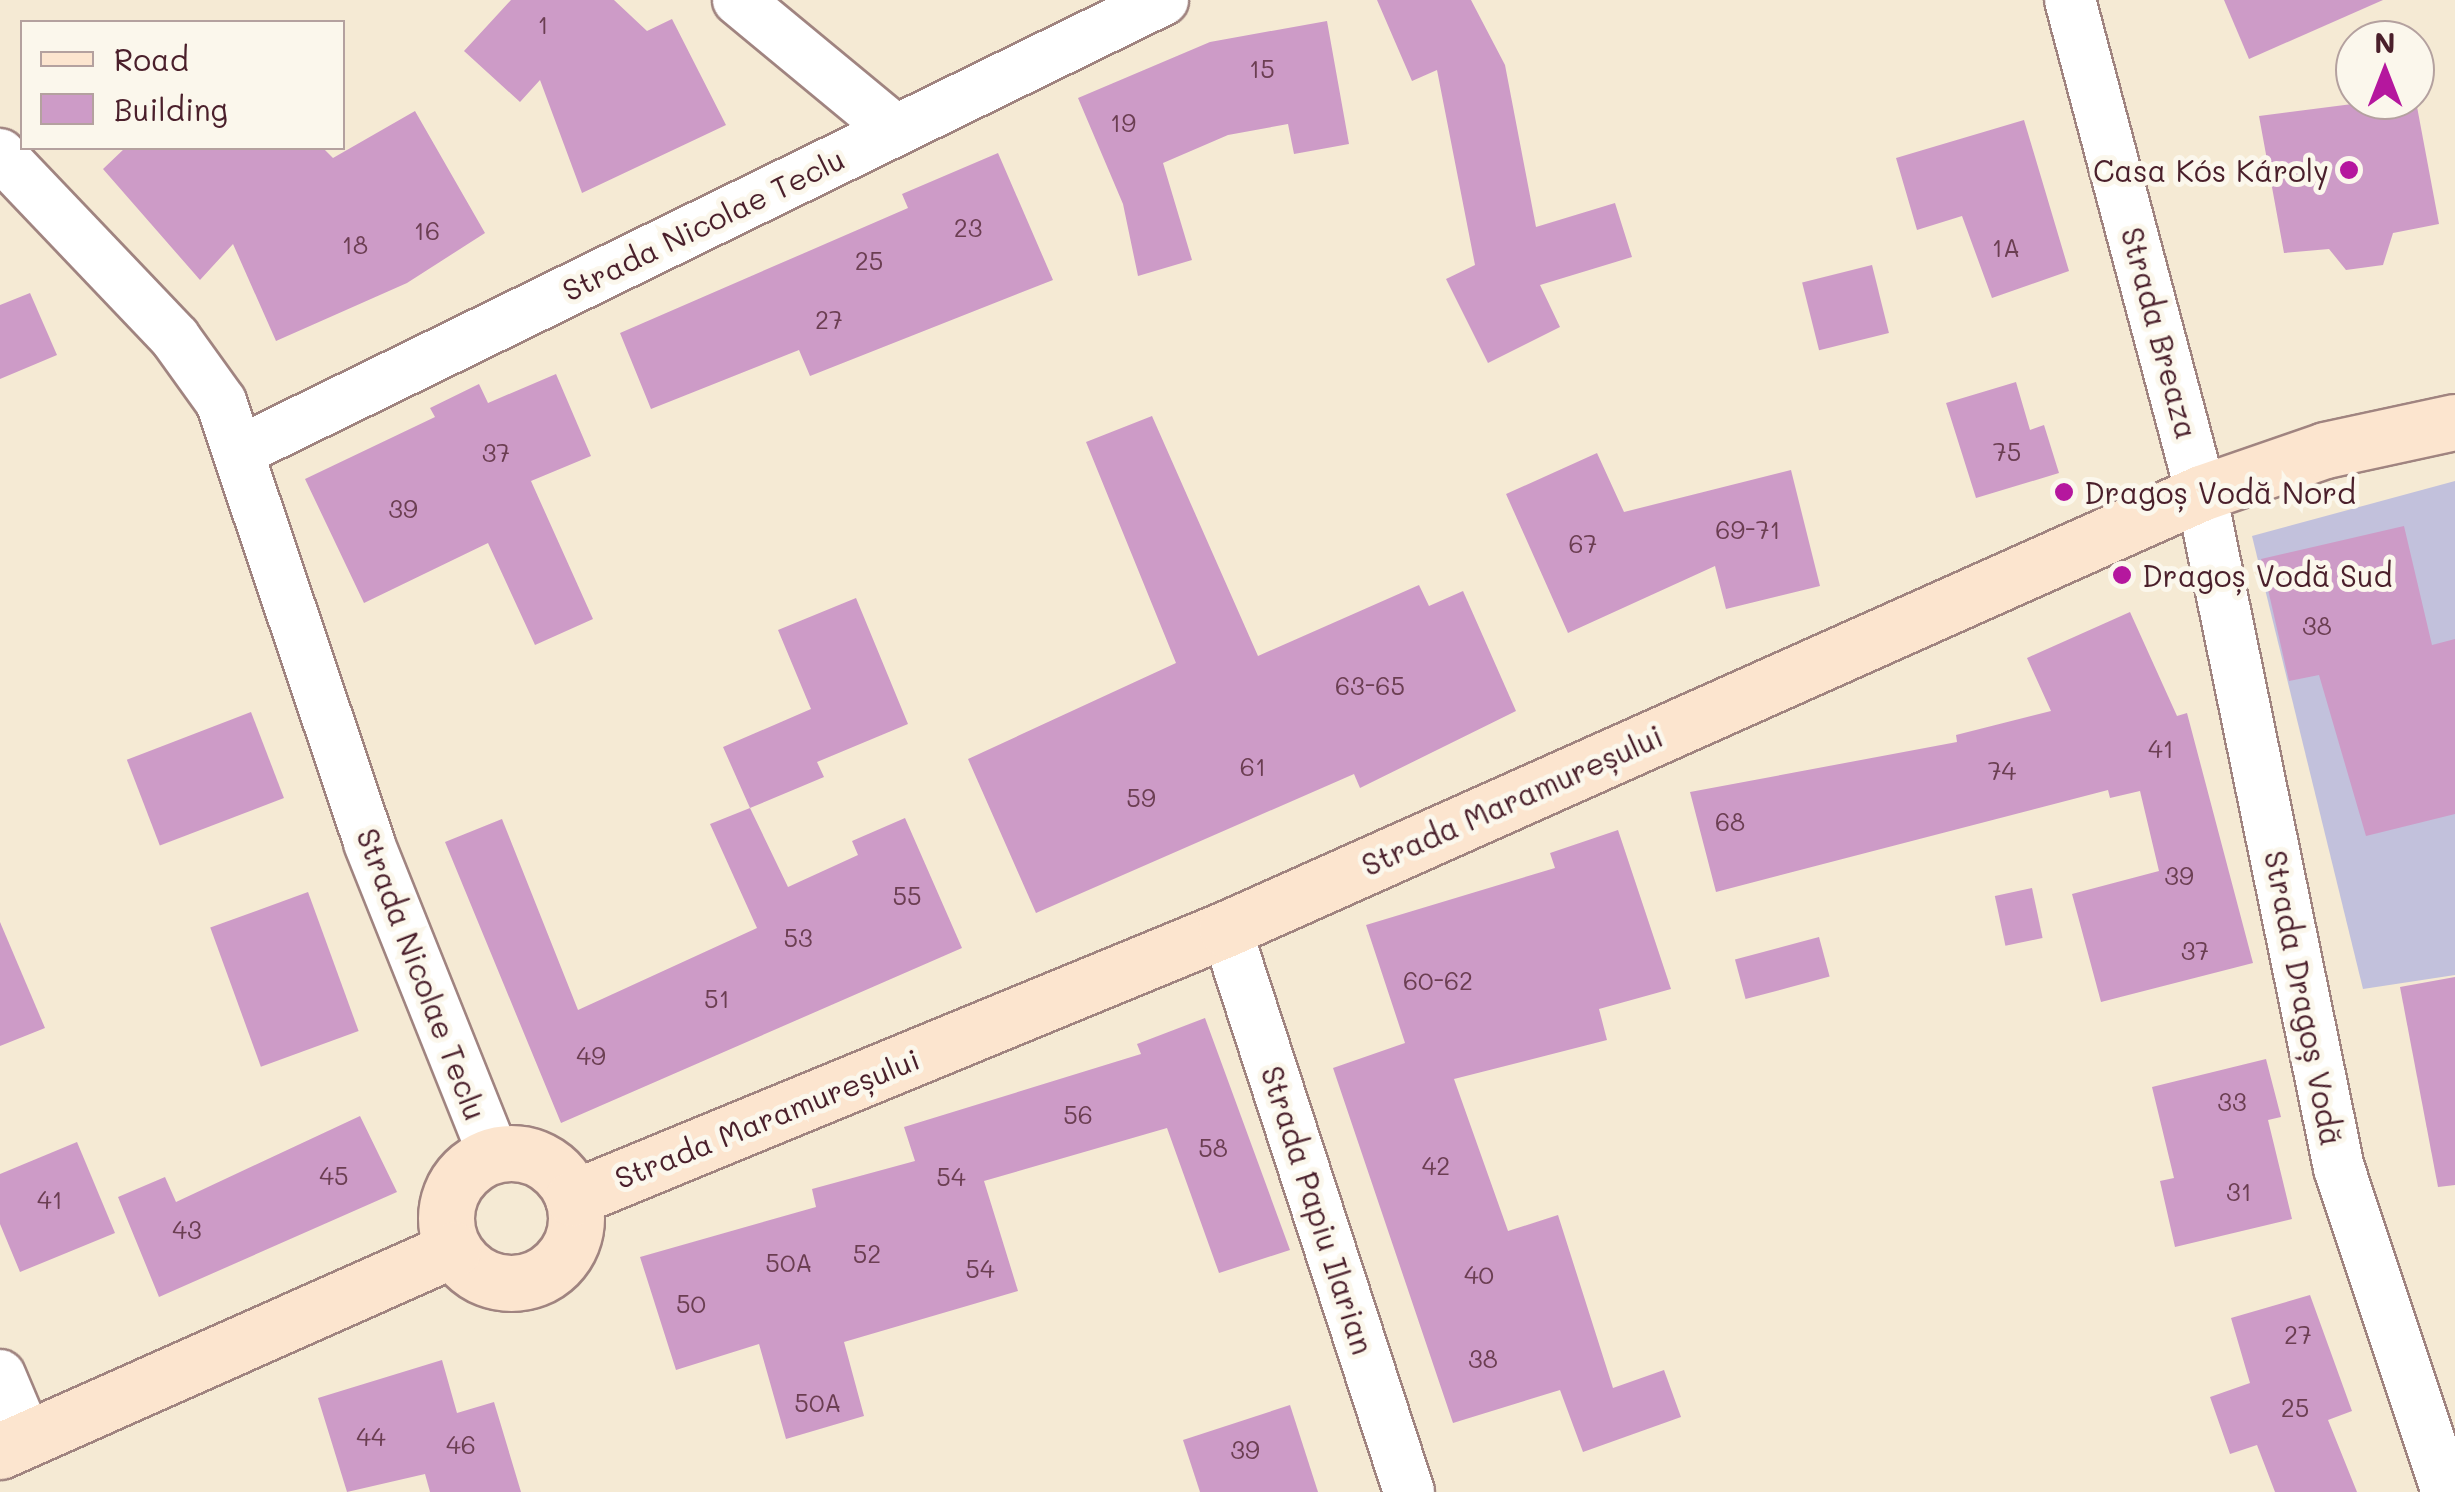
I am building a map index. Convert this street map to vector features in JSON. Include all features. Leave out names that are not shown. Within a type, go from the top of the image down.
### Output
[{"type":"main road","name":"Strada Maramureșului","points":[[574,1198],[1226,928],[2201,492],[2325,450],[2455,422]]},
{"type":"main road","points":[[494,1156],[548,1165],[574,1198],[573,1240],[530,1280],[484,1278],[454,1249],[447,1207],[454,1186],[494,1156]]},
{"type":"main road","points":[[14,1445],[454,1249]]},
{"type":"street","points":[[738,0],[896,130]]},
{"type":"street","name":"Strada Nicolae Teclu","points":[[244,449],[1163,0]]},
{"type":"street","name":"Strada Breaza","points":[[2070,0],[2201,492]]},
{"type":"street","name":"Strada Nicolae Teclu","points":[[0,154],[175,338],[244,449],[363,825],[494,1156]]},
{"type":"street","name":"Strada Dragoș Vodă","points":[[2201,492],[2339,1168],[2446,1492]]},
{"type":"street","name":"Strada Papiu Ilarian","points":[[1226,928],[1409,1492]]},
{"type":"street","points":[[0,1375],[14,1445]]},
{"type":"shaded area","points":[[2455,481],[2455,975],[2363,989],[2252,536]]},
{"type":"building","points":[[511,0],[614,0],[647,31],[672,19],[726,125],[582,193],[540,80],[520,102],[464,51]]},
{"type":"building","points":[[1377,0],[1471,0],[1505,65],[1536,227],[1615,203],[1632,257],[1540,285],[1560,327],[1488,363],[1446,279],[1475,265],[1437,70],[1412,81]]},
{"type":"building","points":[[2224,0],[2383,0],[2335,20],[2249,59]]},
{"type":"building","points":[[1327,21],[1349,144],[1294,154],[1288,124],[1228,135],[1163,163],[1192,260],[1138,276],[1123,204],[1078,98],[1210,42]]},
{"type":"building","name":"Casa Kós Károly","points":[[2335,106],[2335,120],[2420,120],[2439,224],[2393,233],[2383,265],[2346,270],[2329,249],[2284,253],[2259,116]]},
{"type":"building","points":[[415,111],[485,233],[407,283],[276,341],[233,244],[200,280],[103,169],[123,150],[325,150],[333,158]]},
{"type":"building","points":[[2024,120],[2069,271],[1992,298],[1962,216],[1917,230],[1896,158]]},
{"type":"building","points":[[998,153],[1053,280],[810,376],[799,350],[651,409],[620,333],[908,208],[902,194]]},
{"type":"building","points":[[1872,265],[1889,333],[1819,350],[1802,282]]},
{"type":"building","points":[[30,293],[57,355],[0,379],[0,305]]},
{"type":"building","points":[[556,374],[591,456],[531,481],[593,619],[535,645],[488,543],[364,603],[305,479],[435,417],[430,408],[479,384],[488,403]]},
{"type":"building","points":[[2016,382],[2030,430],[2044,425],[2059,473],[1976,498],[1946,403]]},
{"type":"building","points":[[1152,416],[1258,656],[1419,585],[1429,606],[1463,591],[1516,711],[1360,788],[1354,774],[1036,913],[968,759],[1176,663],[1086,442]]},
{"type":"building","points":[[1597,453],[1624,512],[1791,470],[1820,586],[1726,609],[1715,566],[1568,633],[1506,494]]},
{"type":"building","points":[[2404,526],[2432,645],[2455,639],[2455,814],[2366,836],[2319,675],[2289,681],[2261,559]]},
{"type":"building","points":[[856,598],[908,724],[817,762],[824,777],[750,808],[723,747],[811,709],[778,630]]},
{"type":"building","points":[[2130,612],[2177,716],[2187,713],[2253,963],[2101,1002],[2072,894],[2159,871],[2140,791],[2110,798],[2108,790],[1716,892],[1690,792],[1957,742],[1956,735],[2051,711],[2027,658]]},
{"type":"building","points":[[251,712],[284,798],[160,846],[127,760]]},
{"type":"building","points":[[750,808],[788,887],[858,855],[852,841],[905,818],[962,948],[561,1123],[445,842],[502,819],[578,1010],[757,928],[710,824]]},
{"type":"building","points":[[1618,830],[1671,989],[1599,1009],[1607,1040],[1454,1079],[1508,1231],[1558,1215],[1613,1388],[1664,1370],[1681,1417],[1583,1452],[1560,1390],[1453,1423],[1333,1068],[1405,1043],[1366,925],[1555,868],[1550,853]]},
{"type":"building","points":[[2032,888],[2043,938],[2005,946],[1995,896]]},
{"type":"building","points":[[308,892],[359,1031],[261,1067],[210,928]]},
{"type":"building","points":[[0,922],[45,1028],[0,1046]]},
{"type":"building","points":[[1819,937],[1830,977],[1746,999],[1735,960]]},
{"type":"building","points":[[2455,977],[2455,1185],[2438,1187],[2400,987]]},
{"type":"building","points":[[1205,1018],[1290,1250],[1219,1273],[1167,1128],[984,1181],[1018,1291],[844,1342],[864,1416],[786,1439],[759,1344],[676,1370],[640,1257],[816,1207],[812,1189],[915,1161],[904,1127],[1141,1054],[1137,1044]]},
{"type":"building","points":[[2266,1059],[2281,1117],[2268,1120],[2292,1219],[2175,1247],[2160,1181],[2174,1178],[2152,1087]]},
{"type":"building","points":[[360,1116],[397,1192],[159,1297],[118,1197],[165,1177],[176,1202]]},
{"type":"building","points":[[77,1142],[115,1233],[20,1272],[0,1224],[0,1174]]},
{"type":"building","points":[[2310,1295],[2352,1411],[2328,1420],[2357,1492],[2275,1492],[2257,1445],[2230,1454],[2210,1397],[2250,1383],[2231,1318]]},
{"type":"building","points":[[442,1360],[457,1413],[494,1402],[521,1492],[430,1492],[425,1474],[347,1492],[318,1398]]},
{"type":"building","points":[[1290,1405],[1318,1492],[1200,1492],[1183,1440]]},
{"type":"place","name":"Casa Kós Károly","points":[[2349,170]]},
{"type":"place","name":"Dragoș Vodă Nord","points":[[2064,492]]},
{"type":"place","name":"Dragoș Vodă Sud","points":[[2122,575]]}]
